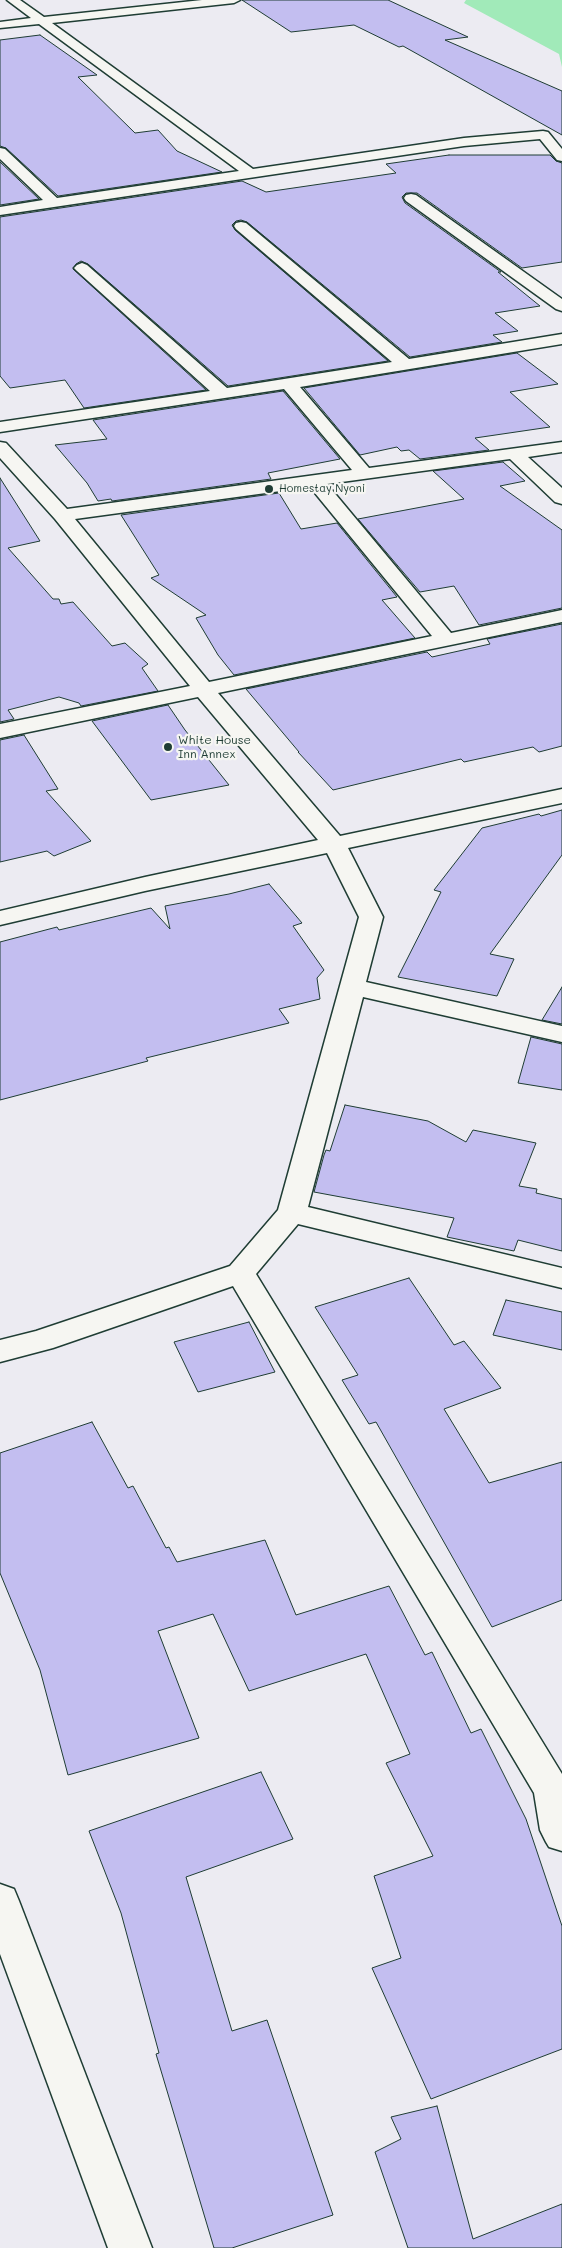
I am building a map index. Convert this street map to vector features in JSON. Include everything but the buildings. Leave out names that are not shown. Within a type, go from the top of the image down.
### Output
[{"type":"street","points":[[13,0],[251,174]]},
{"type":"street","points":[[0,25],[234,0]]},
{"type":"street","points":[[0,211],[464,142],[543,135],[562,157]]},
{"type":"street","points":[[0,152],[54,203]]},
{"type":"street","points":[[411,198],[562,306]]},
{"type":"street","points":[[241,226],[405,364]]},
{"type":"street","points":[[82,268],[222,394]]},
{"type":"street","points":[[0,427],[222,394],[562,339]]},
{"type":"street","points":[[288,383],[365,474]]},
{"type":"street","points":[[0,447],[62,515],[204,690],[334,844],[371,917],[292,1213],[240,1273],[42,1340],[0,1351]]},
{"type":"street","points":[[62,515],[562,447]]},
{"type":"street","points":[[514,454],[562,498]]},
{"type":"street","points":[[315,481],[445,639]]},
{"type":"street","points":[[0,731],[562,616]]},
{"type":"street","points":[[0,918],[145,884],[562,796]]},
{"type":"street","points":[[353,987],[562,1034]]},
{"type":"street","points":[[292,1213],[562,1278]]},
{"type":"street","points":[[240,1273],[552,1790],[559,1830],[562,1835]]},
{"type":"street","points":[[0,1901],[130,2248]]},
{"type":"green space","points":[[466,0],[562,0],[562,67],[559,54],[464,3]]},
{"type":"place","name":"Homestay Nyoni","points":[[269,489]]},
{"type":"place","name":"White House Inn Annex","points":[[168,747]]}]
